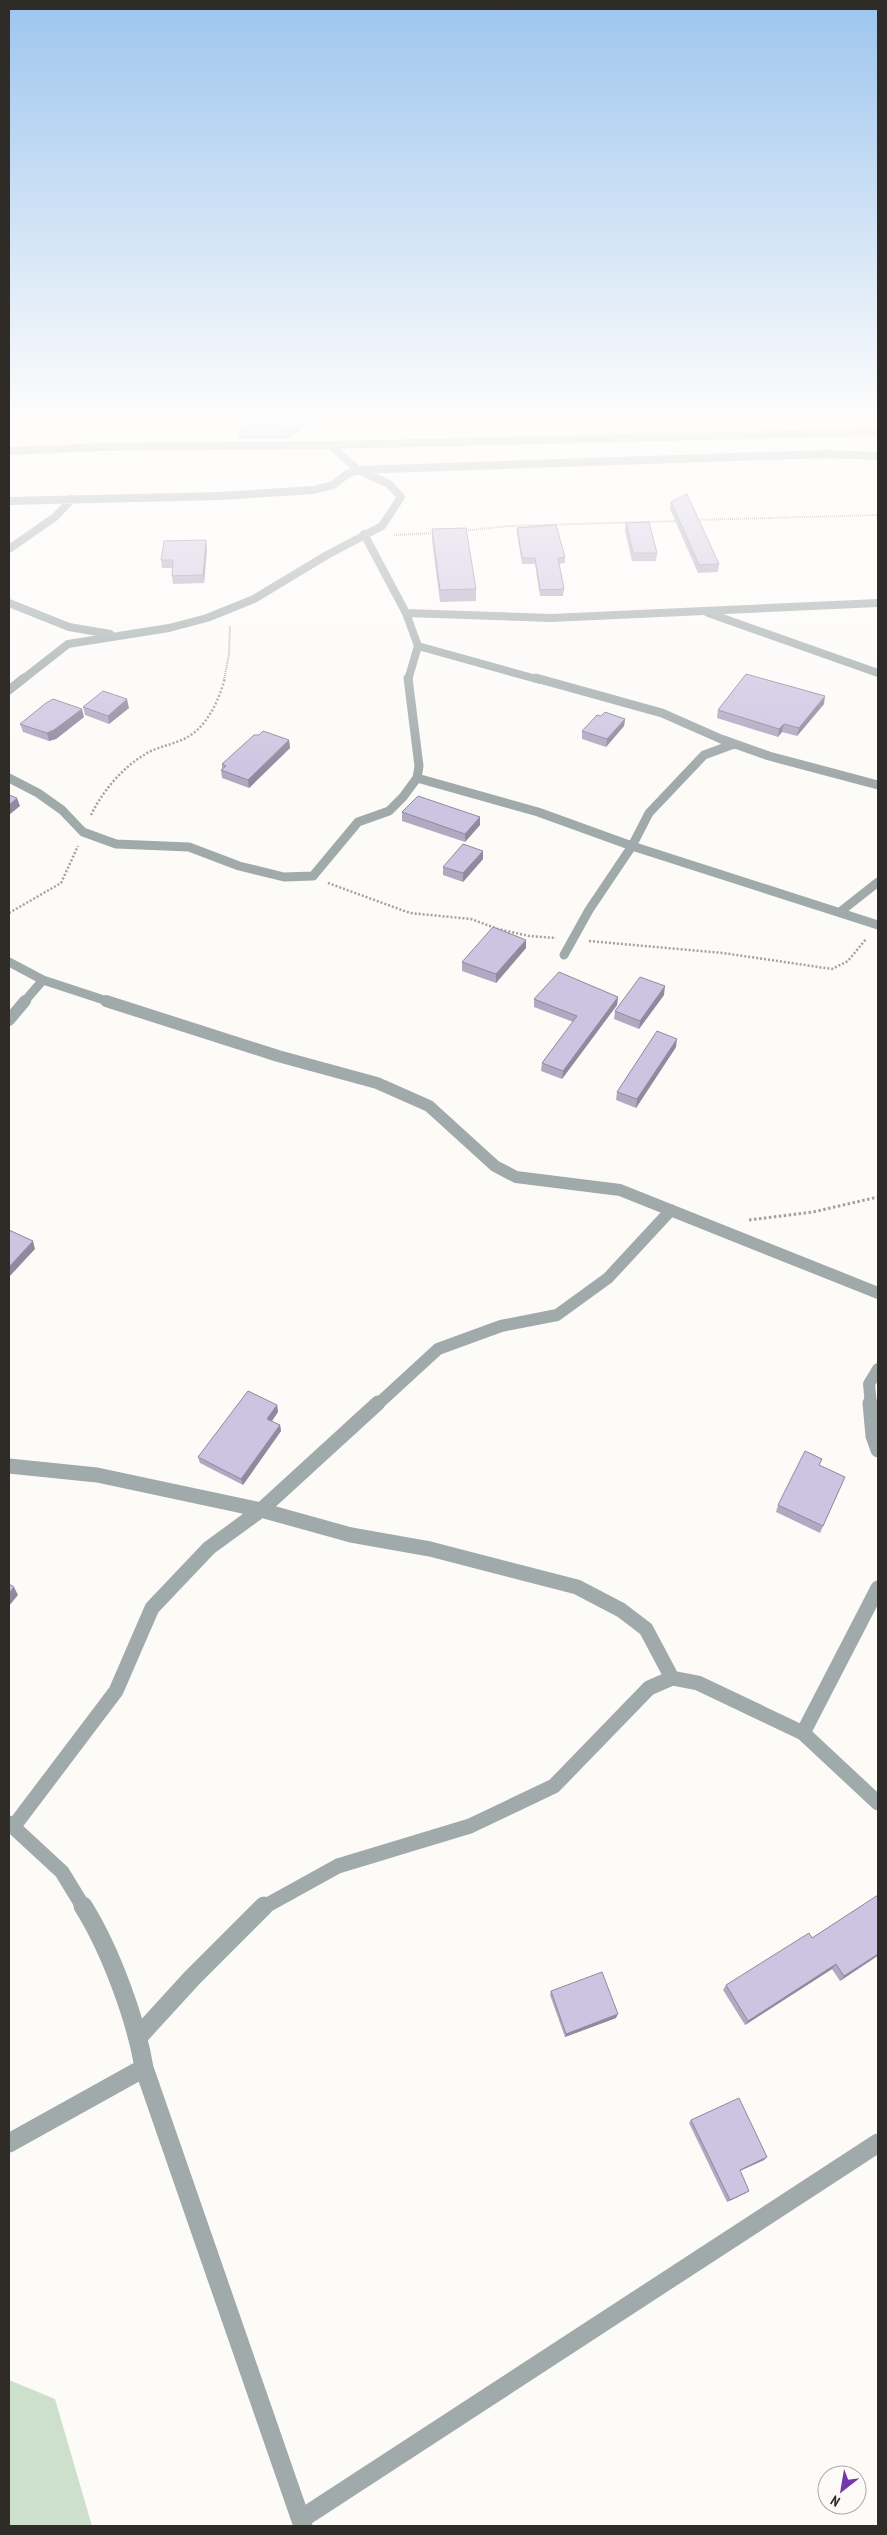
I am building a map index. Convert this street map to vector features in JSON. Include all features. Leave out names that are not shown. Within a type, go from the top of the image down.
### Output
[{"type":"street","points":[[9,549],[23,539]]},
{"type":"street","points":[[9,690],[68,644],[124,636],[198,620],[254,599],[327,555],[358,539]]},
{"type":"street","points":[[9,778],[38,793],[62,810],[83,832],[116,844],[189,847],[238,866],[284,877],[313,876],[358,822],[389,811],[403,797],[417,778],[418,766],[408,678],[418,646],[406,613],[367,539]]},
{"type":"street","points":[[9,603],[68,627],[124,636]]},
{"type":"street","points":[[406,613],[444,616],[551,618],[878,603]]},
{"type":"street","points":[[701,611],[878,672]]},
{"type":"street","points":[[418,646],[662,713],[734,744],[813,769],[878,785]]},
{"type":"street","points":[[564,954],[589,910],[632,846],[649,813],[674,784],[704,755],[734,744]]},
{"type":"street","points":[[417,778],[538,812],[632,846],[878,925]]},
{"type":"street","points":[[840,912],[878,882]]},
{"type":"street","points":[[9,962],[43,980],[278,1056],[377,1083],[428,1106],[495,1166],[516,1177],[620,1190],[878,1293]]},
{"type":"street","points":[[9,1020],[43,980]]},
{"type":"street","points":[[671,1210],[608,1278],[557,1315],[501,1326],[438,1349],[261,1510],[209,1548],[152,1608],[116,1690],[11,1824],[62,1872],[97,1928],[139,2036],[144,2068],[302,2523],[878,2143]]},
{"type":"street","points":[[878,1369],[869,1384],[873,1436],[878,1450]]},
{"type":"street","points":[[9,1466],[97,1475],[261,1510],[351,1535],[430,1549],[577,1587],[621,1610],[646,1629],[672,1678]]},
{"type":"street","points":[[803,1734],[878,1588]]},
{"type":"street","points":[[139,2036],[192,1978],[265,1905],[338,1866],[388,1849],[470,1826],[554,1786],[649,1688],[672,1678],[698,1683],[803,1734],[878,1803]]},
{"type":"street","points":[[9,2143],[144,2068]]},
{"type":"path","points":[[9,913],[21,908],[61,883],[74,858],[92,811],[118,779],[144,754],[192,736],[209,719],[230,662],[232,642],[229,608]]},
{"type":"path","points":[[313,876],[334,886],[410,913],[437,914],[471,920],[529,936],[723,953],[832,969],[848,961],[878,925]]},
{"type":"path","points":[[743,1220],[813,1212],[878,1197]]},
{"type":"green space","points":[[9,2380],[55,2399],[92,2526],[9,2526]]},
{"type":"building","points":[[433,539],[468,539],[476,589],[440,590]]},
{"type":"building","points":[[519,539],[560,539],[565,557],[558,558],[564,589],[540,590],[535,558],[522,558]]},
{"type":"building","points":[[630,539],[653,539],[657,553],[633,553]]},
{"type":"building","points":[[688,539],[708,539],[719,564],[699,565]]},
{"type":"building","points":[[206,540],[203,575],[172,576],[173,560],[161,560],[164,541]]},
{"type":"building","points":[[746,674],[825,696],[799,728],[784,724],[779,729],[718,710]]},
{"type":"building","points":[[103,691],[127,699],[108,716],[83,707]]},
{"type":"building","points":[[53,699],[82,709],[47,733],[20,724],[46,703]]},
{"type":"building","points":[[605,712],[625,719],[607,739],[582,731],[597,715],[601,716]]},
{"type":"building","points":[[263,731],[289,740],[248,780],[221,770],[226,766],[222,764],[254,735],[259,735]]},
{"type":"building","points":[[9,795],[17,798],[9,805]]},
{"type":"building","points":[[418,796],[480,817],[465,834],[402,812]]},
{"type":"building","points":[[463,844],[483,851],[463,873],[443,867]]},
{"type":"building","points":[[493,927],[526,940],[496,974],[462,962]]},
{"type":"building","points":[[559,972],[618,997],[563,1071],[542,1063],[577,1016],[534,999]]},
{"type":"building","points":[[640,977],[665,986],[640,1021],[615,1011]]},
{"type":"building","points":[[657,1031],[677,1039],[637,1099],[617,1092]]},
{"type":"building","points":[[9,1230],[33,1241],[9,1267]]},
{"type":"building","points":[[248,1391],[277,1405],[267,1419],[280,1425],[241,1479],[198,1457]]},
{"type":"building","points":[[805,1451],[822,1459],[819,1465],[845,1477],[823,1526],[778,1505]]},
{"type":"building","points":[[9,1584],[14,1587],[9,1593]]},
{"type":"building","points":[[878,1895],[878,1954],[844,1976],[836,1964],[748,2021],[726,1985],[809,1933],[812,1938]]},
{"type":"building","points":[[602,1972],[618,2014],[566,2034],[551,1991]]},
{"type":"building","points":[[739,2098],[767,2157],[740,2170],[749,2191],[730,2200],[691,2120]]}]
